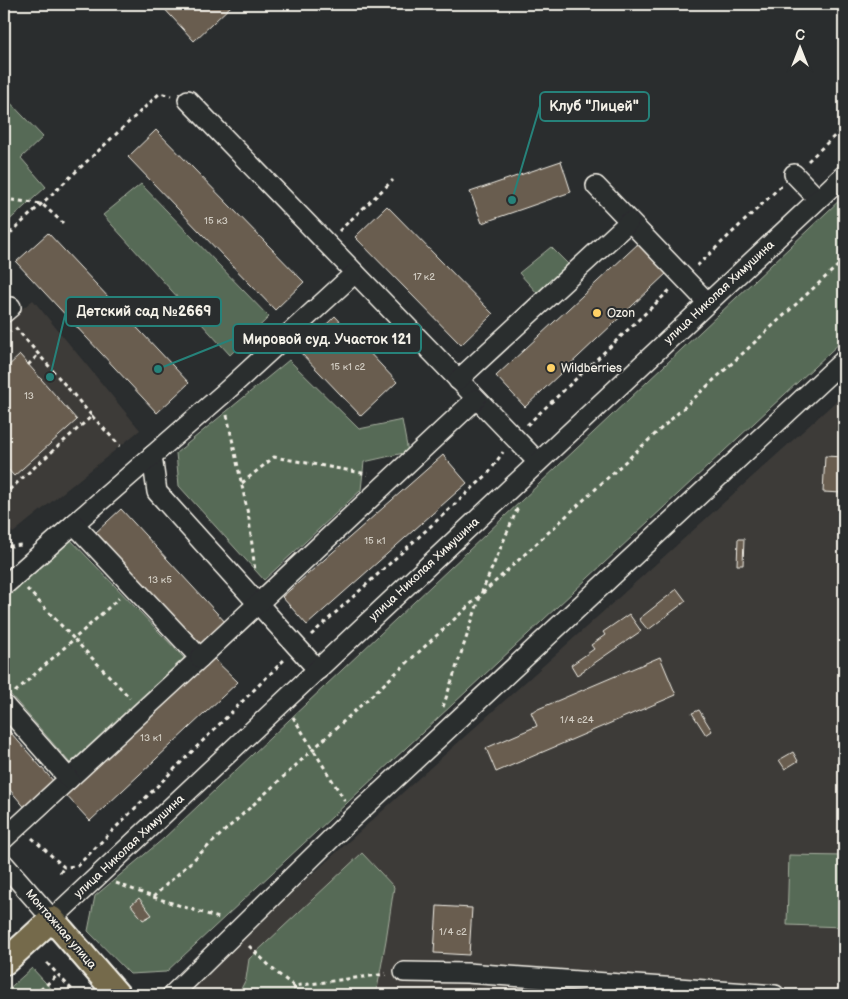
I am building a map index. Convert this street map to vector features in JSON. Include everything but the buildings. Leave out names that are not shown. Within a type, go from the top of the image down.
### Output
[{"type":"main road","name":"улица Николая Химушина","points":[[4,963],[52,919]]},
{"type":"main road","name":"Монтажная улица","points":[[52,919],[118,995]]},
{"type":"street","points":[[188,100],[538,462]]},
{"type":"street","points":[[794,174],[818,199]]},
{"type":"street","name":"улица Николая Химушина","points":[[52,919],[844,175]]},
{"type":"street","points":[[596,186],[708,303]]},
{"type":"street","points":[[458,380],[629,222]]},
{"type":"street","points":[[9,581],[223,394],[355,274]]},
{"type":"street","points":[[172,995],[345,825],[844,360]]},
{"type":"street","points":[[4,839],[476,399]]},
{"type":"street","points":[[152,456],[157,492],[318,670]]},
{"type":"street","points":[[74,524],[200,658]]},
{"type":"street","points":[[8,700],[69,779]]},
{"type":"street","name":"Монтажная улица","points":[[4,864],[52,919]]},
{"type":"street","points":[[404,972],[467,973],[719,993],[774,995]]},
{"type":"path","points":[[4,239],[160,93],[188,100]]},
{"type":"path","points":[[60,874],[64,867],[77,866],[297,647],[488,474],[513,437],[844,127]]},
{"type":"path","points":[[326,244],[392,180]]},
{"type":"path","points":[[4,199],[42,204],[63,224]]},
{"type":"path","points":[[153,897],[844,260]]},
{"type":"path","points":[[4,337],[15,327],[120,446]]},
{"type":"path","points":[[28,364],[39,354]]},
{"type":"path","points":[[223,394],[249,519],[258,604]]},
{"type":"path","points":[[4,484],[9,490],[92,416]]},
{"type":"path","points":[[242,483],[274,457],[391,479]]},
{"type":"path","points":[[443,708],[481,594],[519,506]]},
{"type":"path","points":[[4,551],[10,546]]},
{"type":"path","points":[[9,581],[74,638],[134,703]]},
{"type":"path","points":[[8,700],[132,586]]},
{"type":"path","points":[[293,716],[346,804]]},
{"type":"path","points":[[109,888],[115,883],[222,919]]},
{"type":"path","points":[[4,916],[7,920],[4,923]]},
{"type":"path","points":[[247,944],[277,973],[294,986],[296,995]]},
{"type":"path","points":[[47,962],[77,995]]},
{"type":"path","points":[[294,986],[404,972]]},
{"type":"path","points":[[34,995],[58,975]]},
{"type":"shaded area","points":[[33,300],[140,430],[13,533],[4,522],[4,323]]},
{"type":"shaded area","points":[[844,394],[844,995],[192,995],[203,973]]},
{"type":"green space","points":[[4,96],[43,137],[21,158],[46,187],[4,225]]},
{"type":"green space","points":[[141,184],[269,317],[230,355],[103,215]]},
{"type":"green space","points":[[844,196],[844,339],[166,972],[130,974],[88,931],[95,896],[163,839]]},
{"type":"green space","points":[[551,247],[570,266],[538,294],[519,273]]},
{"type":"green space","points":[[289,360],[359,429],[402,420],[408,452],[364,462],[361,490],[264,580],[179,486],[176,453]]},
{"type":"green space","points":[[69,538],[184,658],[70,763],[4,687],[4,600]]},
{"type":"green space","points":[[362,853],[394,887],[376,995],[238,995],[246,979],[249,959]]},
{"type":"green space","points":[[789,855],[844,856],[844,927],[787,925]]},
{"type":"green space","points":[[32,968],[57,995],[4,995],[4,993]]},
{"type":"place","name":"Клуб \"Лицей\"","points":[[512,200]]},
{"type":"place","name":"Ozon","points":[[597,313]]},
{"type":"place","name":"Wildberries","points":[[551,368]]},
{"type":"place","name":"Мировой суд. Участок 121","points":[[158,369]]},
{"type":"place","name":"Детский сад №2669","points":[[50,377]]}]
